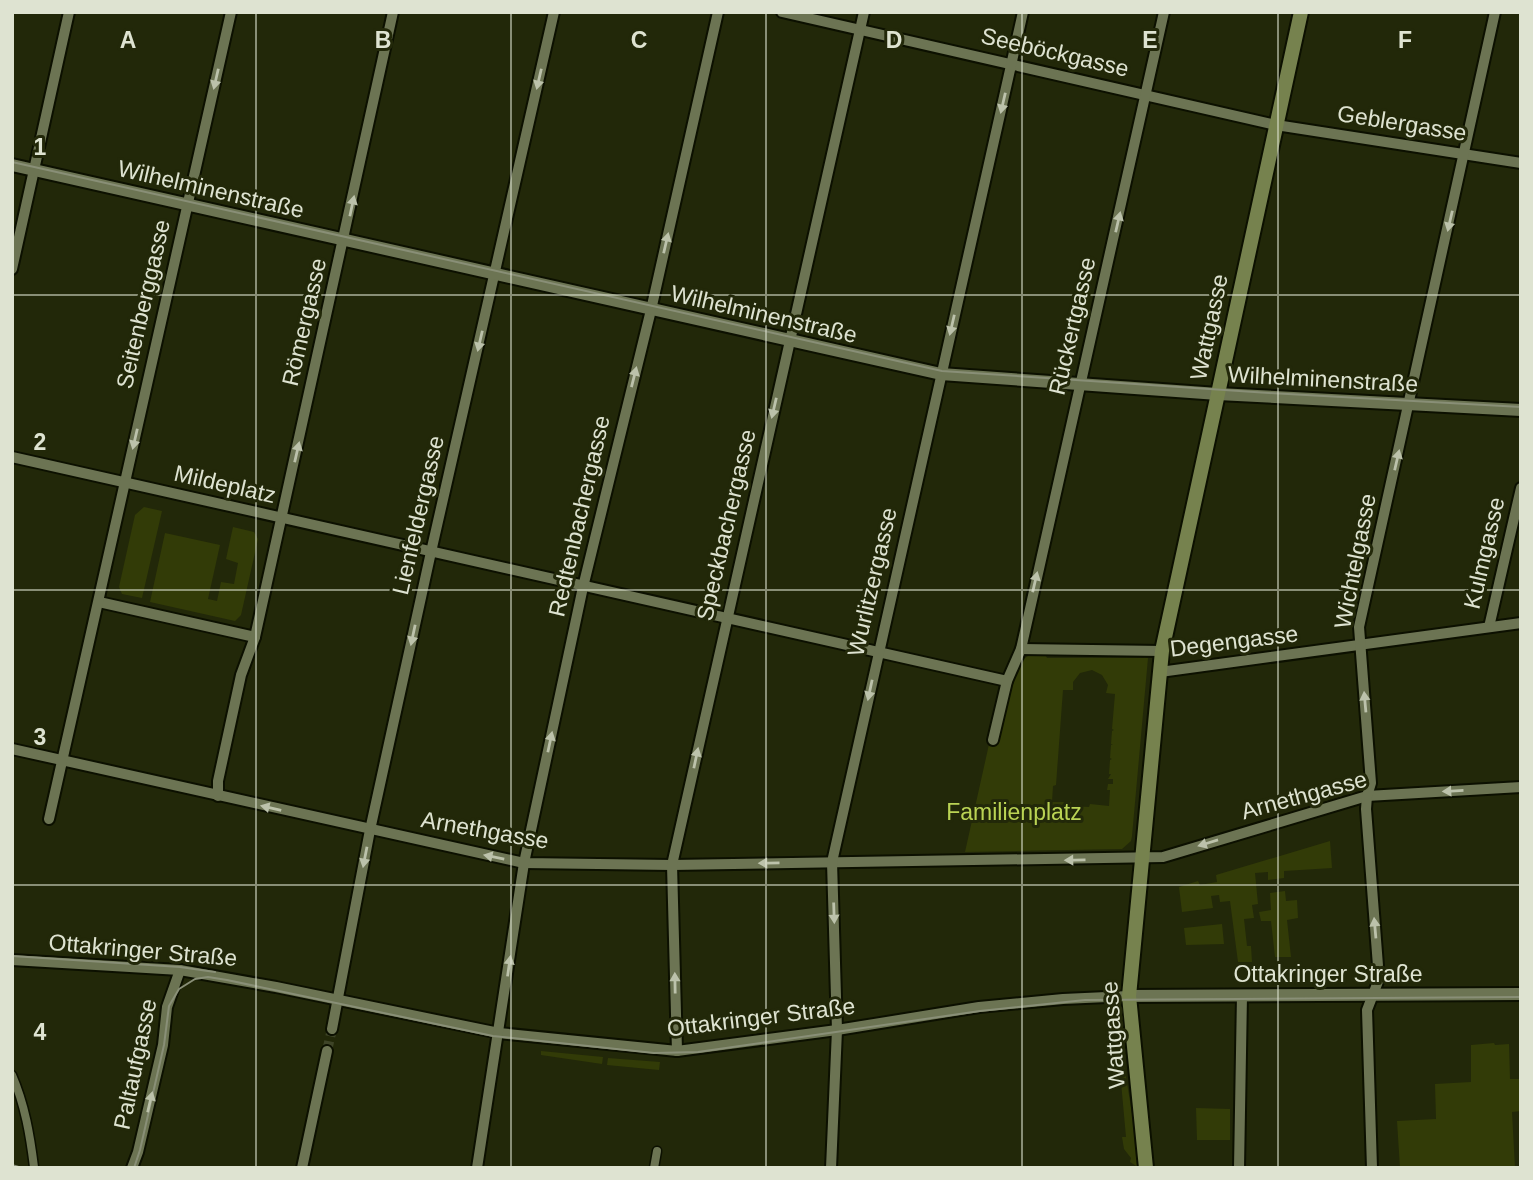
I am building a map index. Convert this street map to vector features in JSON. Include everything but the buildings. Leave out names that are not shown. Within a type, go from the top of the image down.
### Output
[{"type":"main road","name":"Wattgasse","points":[[1162,651],[1301,12]]},
{"type":"main road","points":[[1143,858],[1162,651]]},
{"type":"main road","name":"Wattgasse","points":[[1143,858],[1129,996],[1146,1168]]},
{"type":"street","points":[[12,270],[69,12]]},
{"type":"street","name":"Seitenberggasse","points":[[125,482],[232,12]]},
{"type":"street","name":"Römergasse","points":[[282,518],[393,12]]},
{"type":"street","name":"Lienfeldergasse","points":[[332,1029],[370,830],[554,12]]},
{"type":"street","name":"Redtenbachergasse","points":[[477,1168],[524,863],[583,587],[651,310],[718,12]]},
{"type":"street","name":"Seeböckgasse","points":[[782,12],[1276,124]]},
{"type":"street","name":"Speckbachergasse","points":[[677,1051],[672,865],[863,12]]},
{"type":"street","name":"Wurlitzergasse","points":[[831,1168],[837,1030],[832,862],[1023,12]]},
{"type":"street","name":"Rückertgasse","points":[[1021,649],[1164,12]]},
{"type":"street","name":"Wichtelgasse","points":[[1372,1168],[1367,1010],[1380,979],[1367,796],[1371,783],[1359,627],[1495,12]]},
{"type":"street","name":"Geblergasse","points":[[1276,124],[1521,163]]},
{"type":"street","name":"Wilhelminenstraße","points":[[12,165],[941,374],[1218,394],[1521,410]]},
{"type":"street","points":[[12,457],[125,482],[49,819]]},
{"type":"street","name":"Mildeplatz","points":[[125,482],[282,518],[255,637]]},
{"type":"street","name":"Kulmgasse","points":[[1489,627],[1521,488]]},
{"type":"street","points":[[282,518],[1007,681]]},
{"type":"street","points":[[99,602],[255,637],[242,675],[218,781],[218,796]]},
{"type":"street","name":"Degengasse","points":[[1160,672],[1521,622]]},
{"type":"street","points":[[993,740],[1007,681],[1021,649],[1162,651]]},
{"type":"street","name":"Arnethgasse","points":[[12,749],[524,863],[672,865],[1163,857],[1367,796],[1521,787]]},
{"type":"street","name":"Ottakringer Straße","points":[[12,960],[180,970],[264,984],[499,1033],[677,1051],[837,1030],[979,1007],[1063,999],[1129,996],[1521,994]]},
{"type":"street","name":"Paltaufgasse","points":[[132,1168],[163,1045],[167,1007],[180,970]]},
{"type":"street","points":[[1239,1168],[1242,995]]},
{"type":"street","points":[[302,1168],[327,1051]]},
{"type":"street","points":[[12,1075],[30,1130],[34,1167]]},
{"type":"street","points":[[654,1168],[657,1151]]},
{"type":"green space","points":[[144,507],[162,511],[142,598],[122,594],[119,587],[135,515]]},
{"type":"green space","points":[[233,527],[254,532],[258,539],[241,615],[235,621],[150,602],[165,533],[220,545],[208,599],[217,601],[221,582],[234,584],[238,563],[226,559]]},
{"type":"green space","name":"Familienplatz","points":[[1034,653],[1045,654],[1047,658],[1148,658],[1132,836],[1131,841],[1122,849],[965,852],[1002,686],[1012,688],[1018,667]],"holes":[[[1092,670],[1102,675],[1108,685],[1106,693],[1115,694],[1111,774],[1108,779],[1113,779],[1113,784],[1108,784],[1107,790],[1110,790],[1109,806],[1071,806],[1071,802],[1052,802],[1053,786],[1056,785],[1063,690],[1073,690],[1073,682],[1080,673]]]},
{"type":"green space","points":[[1330,841],[1332,868],[1284,871],[1284,878],[1268,880],[1268,872],[1255,873],[1258,904],[1252,905],[1254,918],[1244,919],[1252,962],[1238,962],[1230,901],[1220,902],[1219,895],[1211,896],[1213,908],[1182,912],[1179,887],[1198,881],[1200,885],[1217,882],[1216,875]]},
{"type":"green space","points":[[1285,891],[1286,901],[1297,900],[1298,918],[1287,920],[1291,957],[1275,957],[1271,921],[1261,921],[1259,912],[1271,910],[1270,893]]},
{"type":"green space","points":[[1222,924],[1224,944],[1186,945],[1184,928]]},
{"type":"green space","points":[[1509,1044],[1510,1079],[1519,1079],[1521,1111],[1512,1112],[1515,1168],[1400,1168],[1397,1121],[1436,1119],[1435,1084],[1471,1082],[1471,1045]]},
{"type":"green space","points":[[541,1051],[603,1057],[602,1064],[541,1055]]},
{"type":"green space","points":[[1119,1052],[1122,1052],[1138,1167],[1130,1162],[1131,1158],[1124,1149],[1122,1137],[1126,1137],[1121,1082],[1118,1082]]},
{"type":"green space","points":[[608,1058],[660,1062],[659,1070],[607,1065]]},
{"type":"green space","points":[[1196,1108],[1230,1109],[1230,1140],[1197,1140]]},
{"type":"tunnel","points":[[327,1051],[332,1029]]},
{"type":"tram line","points":[[12,162],[942,371],[1521,407]]},
{"type":"tram line","points":[[12,956],[180,967],[215,972]]},
{"type":"tram line","points":[[134,1168],[164,1045],[169,1006],[179,989],[195,979],[208,977],[493,1036],[654,1053],[698,1052],[980,1011],[1085,1000],[1521,997]]},
{"type":"tram line","points":[[12,1165],[22,1168]]}]
